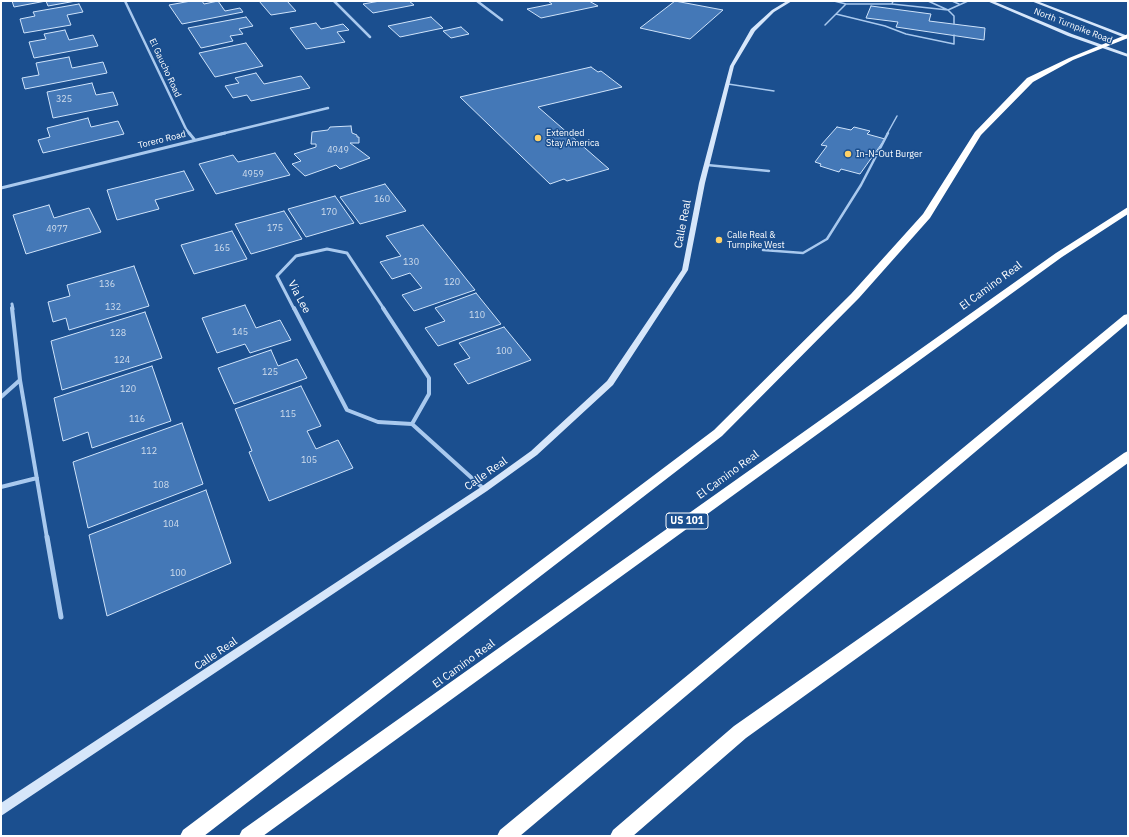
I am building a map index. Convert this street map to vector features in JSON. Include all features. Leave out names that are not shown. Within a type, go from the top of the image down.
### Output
[{"type":"highway","points":[[189,836],[718,433],[855,296],[927,216],[978,134],[1030,80],[1071,59],[1127,37]]},
{"type":"highway","name":"El Camino Real","points":[[248,836],[1052,259],[1128,210]]},
{"type":"highway","points":[[506,836],[1128,317]]},
{"type":"highway","points":[[619,836],[740,732],[1128,456]]},
{"type":"street","name":"El Gaucho Road","points":[[125,1],[186,129],[194,139]]},
{"type":"street","points":[[334,1],[370,37]]},
{"type":"street","points":[[477,1],[502,20]]},
{"type":"street","name":"Calle Real","points":[[1,810],[484,489],[534,453],[610,383],[685,270],[707,165],[732,66],[753,30],[774,11],[790,1]]},
{"type":"street","name":"North Turnpike Road","points":[[989,1],[1070,35],[1128,56]]},
{"type":"street","name":"North Turnpike Road","points":[[1033,1],[1127,37]]},
{"type":"street","name":"Torero Road","points":[[1,188],[194,139],[328,108]]},
{"type":"street","name":"Via Lee","points":[[327,249],[347,253],[429,378],[429,394],[412,424],[378,422],[347,410],[277,276],[296,256],[327,249]]},
{"type":"street","points":[[12,304],[20,380],[61,617]]},
{"type":"street","points":[[1,397],[20,380]]},
{"type":"street","points":[[412,424],[484,489]]},
{"type":"street","points":[[1,487],[37,478]]},
{"type":"lane","points":[[834,1],[846,4],[892,4],[948,10],[968,1]]},
{"type":"lane","points":[[928,1],[948,10],[954,16],[954,24]]},
{"type":"lane","points":[[952,1],[959,4]]},
{"type":"lane","points":[[825,25],[846,4]]},
{"type":"lane","points":[[836,14],[885,26],[906,34],[954,44],[954,35]]},
{"type":"lane","points":[[728,84],[774,91]]},
{"type":"lane","points":[[763,250],[802,253],[827,239],[861,185],[897,116]]},
{"type":"lane","points":[[707,165],[769,171]]},
{"type":"building","points":[[12,1],[46,1],[14,7]]},
{"type":"building","points":[[46,1],[76,1],[48,6]]},
{"type":"building","points":[[191,1],[202,1],[204,4],[218,1],[225,11],[240,8],[243,12],[182,24],[169,5]]},
{"type":"building","points":[[259,1],[287,1],[296,11],[271,15]]},
{"type":"building","points":[[380,1],[409,1],[414,5],[373,13],[363,4]]},
{"type":"building","points":[[548,1],[589,1],[598,6],[541,18],[527,9],[552,4]]},
{"type":"building","points":[[675,1],[723,10],[690,39],[640,28]]},
{"type":"building","points":[[79,4],[83,12],[67,15],[71,25],[24,33],[20,19],[35,16],[33,12]]},
{"type":"building","points":[[871,6],[931,14],[929,21],[985,28],[984,40],[896,27],[898,22],[866,18]]},
{"type":"building","points":[[246,17],[253,26],[239,29],[243,34],[230,36],[233,41],[201,48],[188,28]]},
{"type":"building","points":[[431,17],[443,28],[400,37],[388,26]]},
{"type":"building","points":[[316,23],[321,29],[343,24],[349,30],[337,32],[345,42],[306,49],[290,28]]},
{"type":"building","points":[[461,27],[469,34],[451,38],[443,31]]},
{"type":"building","points":[[65,30],[69,40],[93,35],[98,46],[34,58],[29,42],[46,39],[44,34]]},
{"type":"building","points":[[246,43],[263,66],[215,77],[199,53]]},
{"type":"building","points":[[69,57],[72,68],[103,62],[107,73],[25,89],[22,78],[39,75],[36,63]]},
{"type":"building","name":"Extended Stay America","points":[[591,67],[598,72],[601,71],[622,87],[538,107],[609,169],[567,181],[564,179],[550,184],[460,97]]},
{"type":"building","points":[[256,73],[264,84],[301,76],[310,88],[251,101],[247,95],[233,98],[225,86],[239,83],[235,78]]},
{"type":"building","points":[[92,83],[96,95],[113,92],[118,105],[53,118],[47,92]]},
{"type":"building","points":[[88,118],[91,127],[118,121],[124,134],[43,153],[38,140],[50,137],[47,128]]},
{"type":"building","points":[[351,126],[352,133],[359,137],[359,143],[350,143],[370,158],[340,169],[336,165],[305,176],[292,164],[301,161],[294,154],[316,147],[316,144],[311,144],[312,132],[328,130],[330,127]]},
{"type":"building","name":"In-N-Out Burger","points":[[837,127],[851,130],[854,127],[870,131],[867,134],[885,139],[860,174],[841,169],[839,172],[820,166],[821,164],[815,162],[827,146],[821,145]]},
{"type":"building","points":[[275,153],[290,175],[216,194],[199,164],[233,155],[238,162]]},
{"type":"building","points":[[184,171],[194,190],[155,200],[159,209],[117,220],[107,190]]},
{"type":"building","points":[[385,184],[406,211],[360,224],[340,197]]},
{"type":"building","points":[[335,196],[354,223],[306,237],[288,209]]},
{"type":"building","points":[[49,205],[54,218],[89,208],[101,232],[26,254],[13,215]]},
{"type":"building","points":[[284,211],[302,239],[251,254],[235,224]]},
{"type":"building","points":[[423,225],[475,290],[414,311],[402,295],[422,288],[410,273],[392,279],[380,262],[401,256],[386,236]]},
{"type":"building","points":[[232,231],[247,259],[194,274],[181,245]]},
{"type":"building","points":[[134,266],[149,306],[69,330],[66,318],[53,322],[48,302],[70,296],[67,285]]},
{"type":"building","points":[[476,293],[501,324],[438,346],[425,328],[445,321],[435,308]]},
{"type":"building","points":[[245,305],[256,328],[280,320],[291,340],[250,353],[245,344],[217,353],[202,318]]},
{"type":"building","points":[[145,312],[162,358],[62,390],[51,341]]},
{"type":"building","points":[[504,327],[531,360],[468,384],[454,364],[470,358],[459,343]]},
{"type":"building","points":[[271,350],[278,366],[297,359],[307,378],[234,404],[218,368]]},
{"type":"building","points":[[152,366],[171,421],[92,448],[88,432],[63,441],[54,398]]},
{"type":"building","points":[[301,386],[321,426],[307,431],[316,449],[338,440],[353,468],[269,501],[249,452],[252,451],[235,409]]},
{"type":"building","points":[[182,423],[203,484],[88,528],[73,462]]},
{"type":"building","points":[[206,490],[231,563],[107,616],[89,535]]},
{"type":"place","name":"Extended Stay America","points":[[538,138]]},
{"type":"place","name":"In-N-Out Burger","points":[[848,154]]},
{"type":"place","name":"Calle Real & Turnpike West","points":[[719,240]]}]
